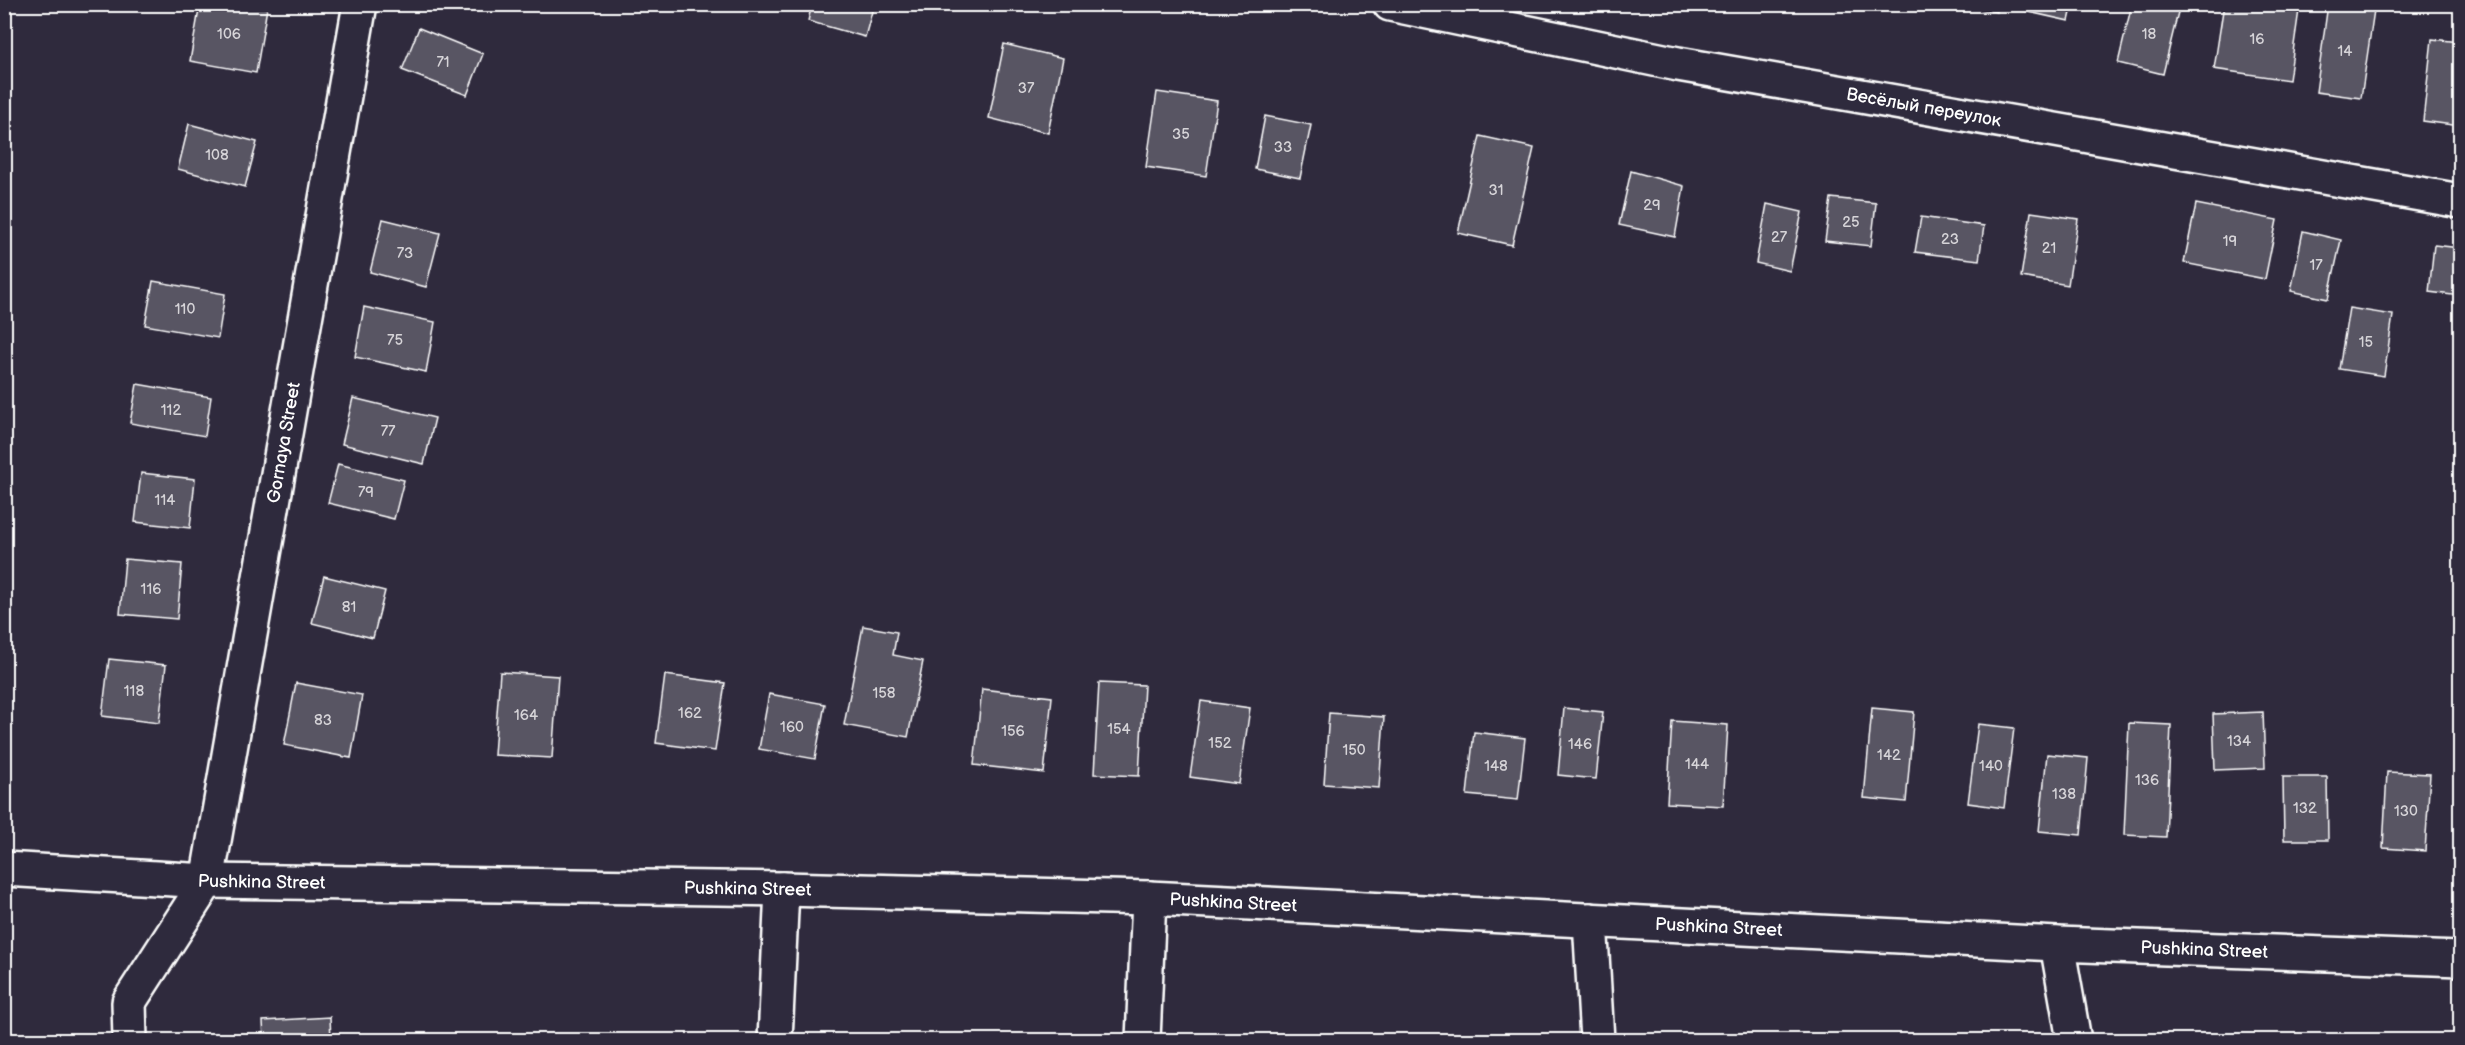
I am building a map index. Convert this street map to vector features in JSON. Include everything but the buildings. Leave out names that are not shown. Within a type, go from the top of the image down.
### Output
[{"type":"street","name":"Gornaya Street","points":[[207,881],[360,4]]},
{"type":"street","name":"Весёлый переулок","points":[[1390,4],[1678,64],[2460,201]]},
{"type":"street","name":"Pushkina Street","points":[[4,869],[207,881],[782,889],[1149,898],[2057,944],[2460,959]]},
{"type":"street","points":[[130,1041],[129,1002],[207,881]]},
{"type":"street","points":[[775,1041],[782,889]]},
{"type":"street","points":[[1143,1041],[1149,898]]},
{"type":"street","points":[[1590,920],[1597,1041]]},
{"type":"street","points":[[2057,944],[2074,1041]]}]
